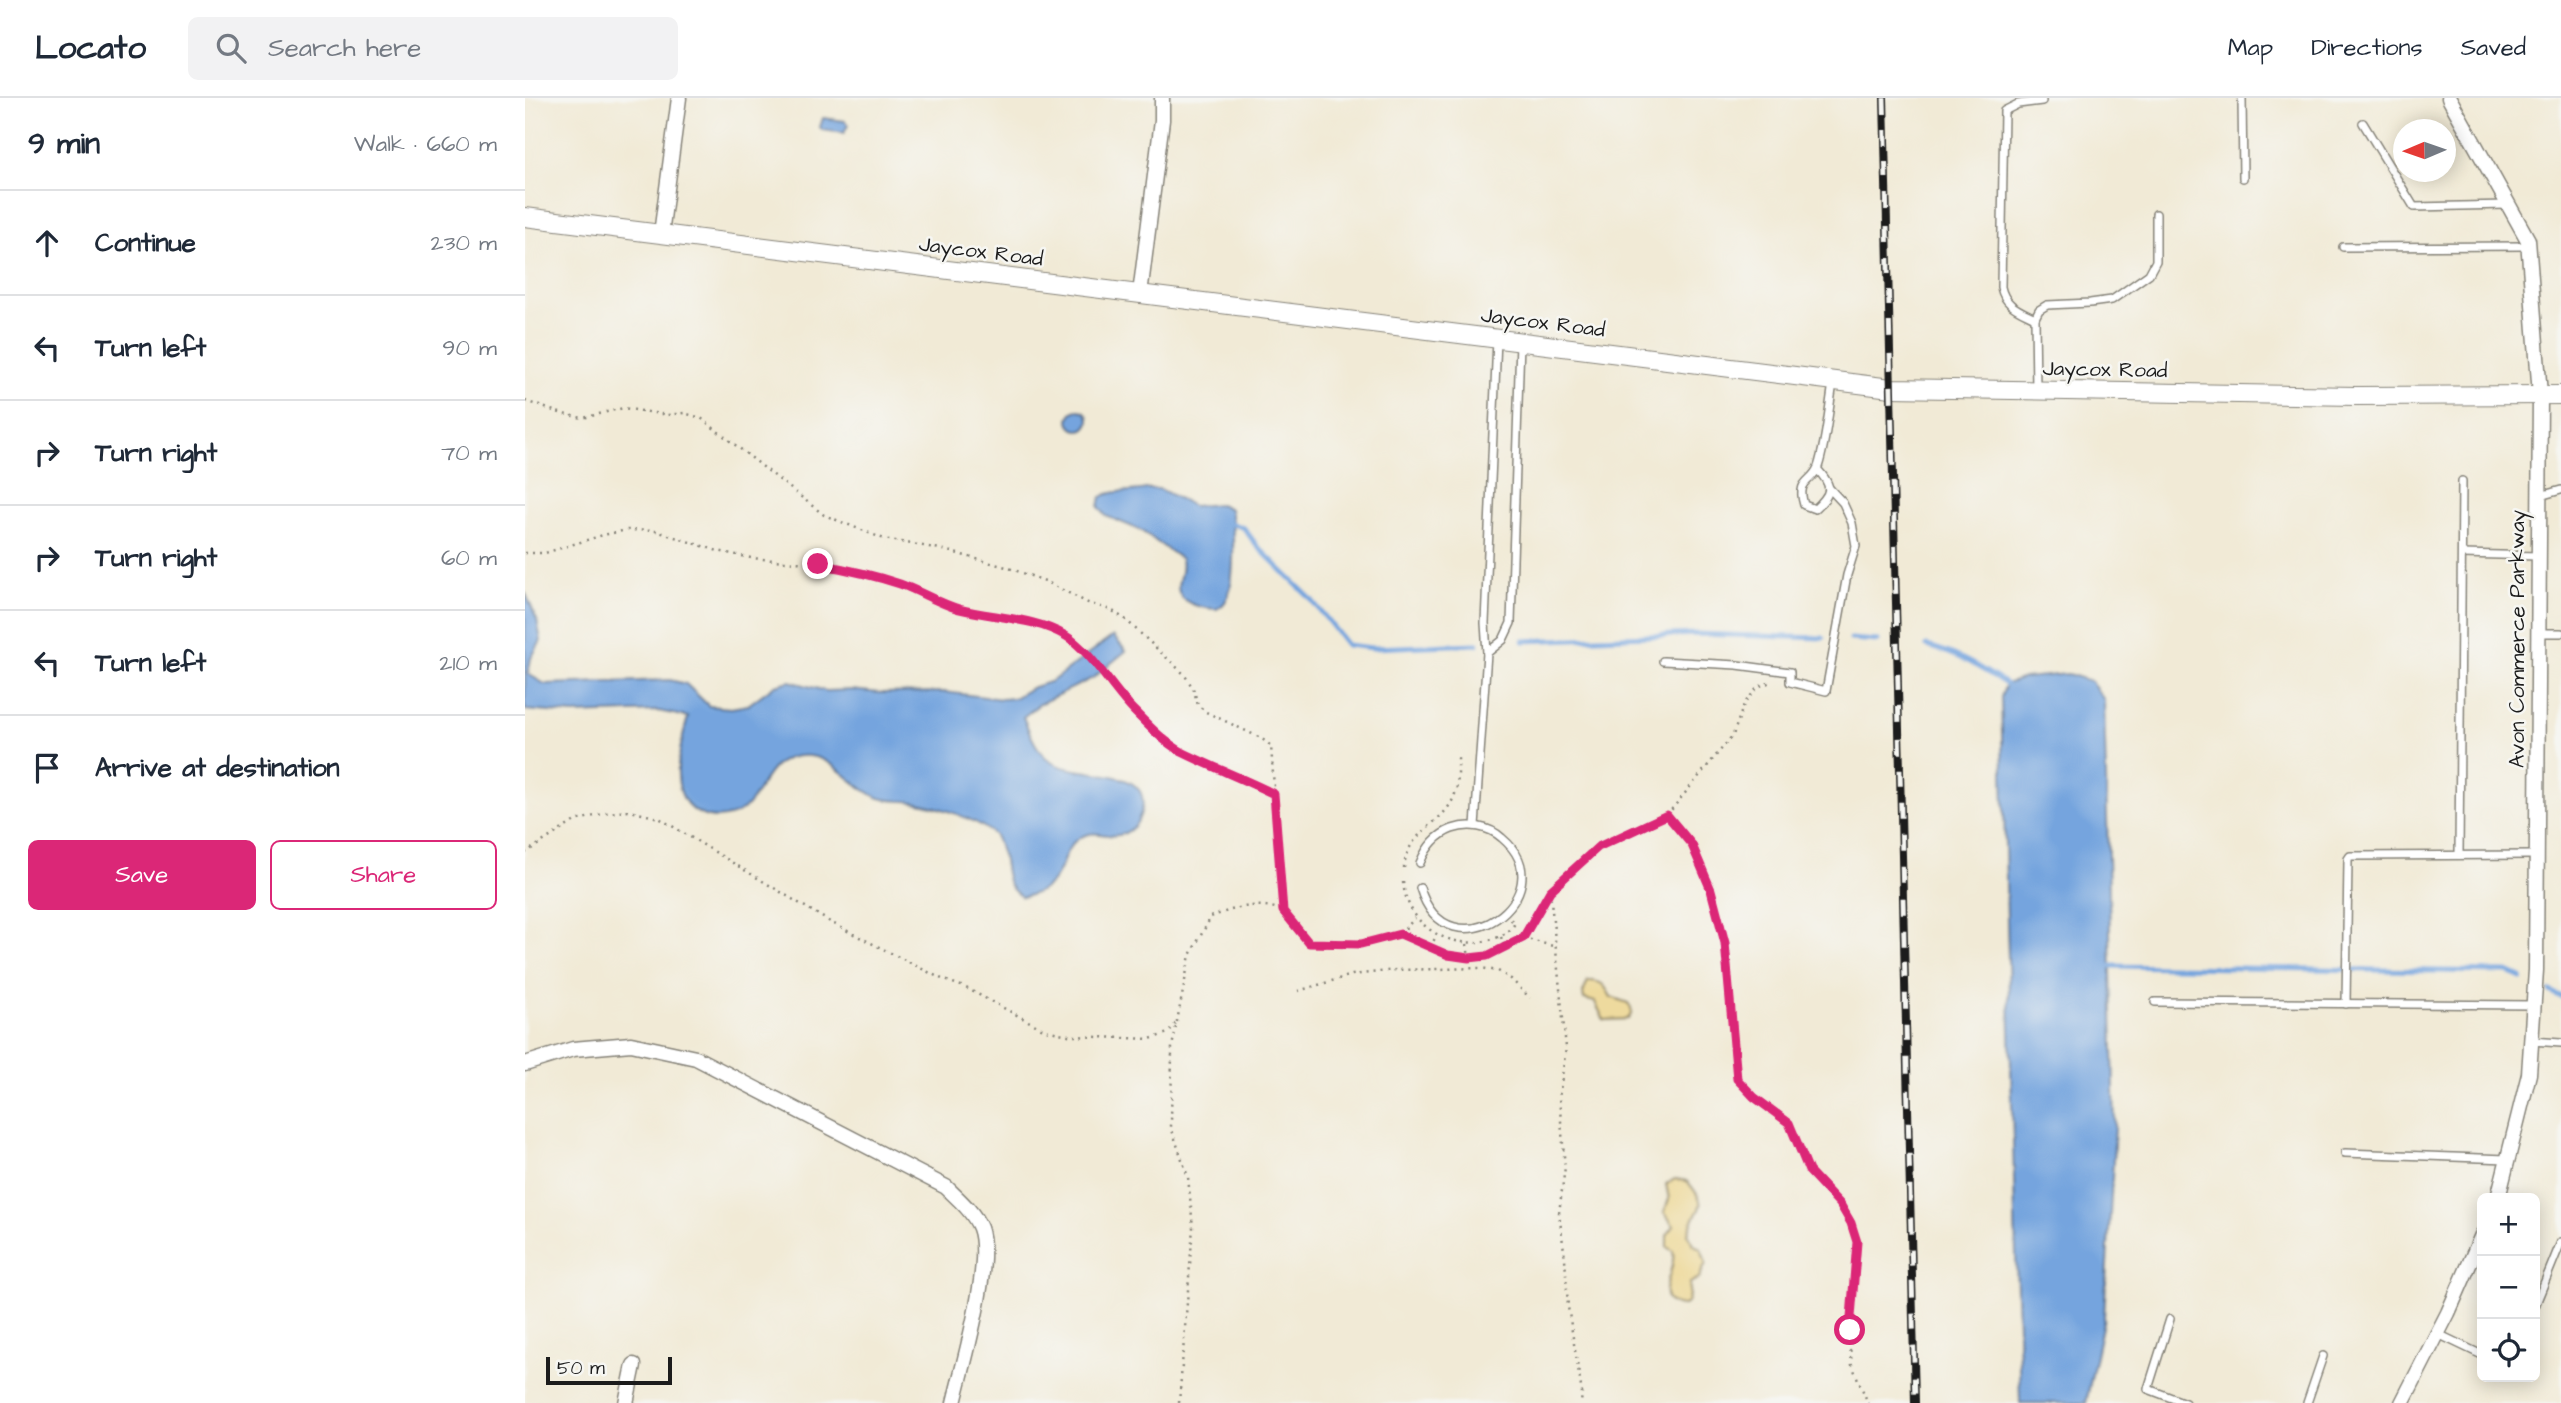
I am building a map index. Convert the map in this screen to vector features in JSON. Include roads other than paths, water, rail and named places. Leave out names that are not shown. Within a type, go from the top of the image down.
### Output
[{"type":"street","points":[[661,234],[679,98]]},
{"type":"street","points":[[1140,294],[1162,120],[1162,98]]},
{"type":"street","name":"Avon Commerce Parkway","points":[[2449,98],[2528,240],[2540,396],[2536,970],[2529,1074],[2499,1193]]},
{"type":"street","name":"Jaycox Road","points":[[525,217],[1891,388],[2357,396],[2561,395]]},
{"type":"street","points":[[525,1063],[573,1049],[631,1044],[696,1058],[946,1187],[971,1212],[981,1230],[984,1257],[954,1403]]},
{"type":"street","points":[[2402,1403],[2438,1333],[2477,1246]]},
{"type":"street","points":[[626,1403],[634,1365]]},
{"type":"lane","points":[[2242,98],[2243,178]]},
{"type":"lane","points":[[2035,318],[2008,304],[2001,287],[2004,111],[2018,104],[2042,101]]},
{"type":"lane","points":[[2363,123],[2414,207],[2508,205]]},
{"type":"lane","points":[[2036,391],[2035,318],[2039,310],[2047,305],[2112,300],[2149,274],[2156,261],[2156,214]]},
{"type":"lane","points":[[2343,247],[2528,246]]},
{"type":"lane","points":[[1475,826],[1487,653],[1485,623],[1497,338]]},
{"type":"lane","points":[[1487,653],[1503,640],[1511,623],[1520,342]]},
{"type":"lane","points":[[1817,470],[1828,480],[1829,488],[1828,497],[1815,509],[1804,505],[1801,495],[1806,480],[1817,470],[1833,382]]},
{"type":"lane","points":[[2459,855],[2462,481]]},
{"type":"lane","points":[[1663,661],[1737,665],[1790,672],[1790,682],[1826,691],[1847,575],[1856,546],[1852,523],[1843,503],[1829,488]]},
{"type":"lane","points":[[2539,496],[2561,490]]},
{"type":"lane","points":[[2462,554],[2539,556]]},
{"type":"lane","points":[[2538,634],[2561,633]]},
{"type":"lane","points":[[1420,863],[1429,845],[1439,836],[1456,828],[1475,826],[1502,838],[1517,858],[1520,883],[1516,898],[1508,910],[1487,925],[1473,928],[1458,927],[1434,913],[1425,902],[1420,888]]},
{"type":"lane","points":[[2346,1004],[2350,856],[2537,855]]},
{"type":"lane","points":[[2155,1002],[2534,1005]]},
{"type":"lane","points":[[2531,1041],[2561,1043]]},
{"type":"lane","points":[[2346,1153],[2508,1159]]},
{"type":"lane","points":[[2540,1294],[2561,1242]]},
{"type":"lane","points":[[2170,1319],[2148,1389],[2185,1403]]},
{"type":"lane","points":[[2438,1333],[2477,1352]]},
{"type":"lane","points":[[2307,1403],[2323,1356]]},
{"type":"water","points":[[823,118],[845,121],[848,125],[844,133],[822,130],[820,127]]},
{"type":"water","points":[[1075,410],[1083,410],[1089,420],[1083,430],[1075,430],[1069,424],[1069,416]]},
{"type":"water","points":[[1160,489],[1193,506],[1220,504],[1230,509],[1233,543],[1231,583],[1225,602],[1217,609],[1196,606],[1180,595],[1178,588],[1181,559],[1140,530],[1106,516],[1099,507],[1101,497],[1106,495]]},
{"type":"water","points":[[525,592],[537,620],[541,641],[531,658],[528,674],[545,684],[670,680],[686,684],[709,706],[731,708],[748,705],[775,685],[790,681],[826,691],[944,692],[1014,698],[1031,688],[1052,681],[1113,636],[1126,651],[1093,678],[1041,703],[1023,717],[1037,747],[1051,762],[1063,767],[1113,776],[1128,781],[1138,789],[1143,801],[1138,821],[1132,829],[1120,835],[1083,836],[1068,850],[1056,877],[1049,885],[1022,897],[1008,882],[1004,859],[994,834],[966,818],[933,806],[877,797],[819,758],[798,756],[780,762],[747,806],[735,814],[714,818],[700,814],[689,806],[682,796],[679,783],[679,756],[688,717],[658,711],[574,714],[525,710]]},
{"type":"water","points":[[2068,674],[2091,681],[2104,700],[2115,1127],[2104,1317],[2086,1403],[2020,1403],[2001,697],[2006,684],[2024,678]]},
{"type":"waterway","points":[[1233,524],[1244,528],[1257,546],[1311,599],[1347,645],[1372,648],[1477,644]]},
{"type":"waterway","points":[[1523,641],[1697,634],[1823,638]]},
{"type":"waterway","points":[[1851,639],[1878,641]]},
{"type":"waterway","points":[[1927,646],[1958,657],[2006,684]]},
{"type":"waterway","points":[[2111,966],[2508,972],[2521,978]]},
{"type":"waterway","points":[[2550,991],[2561,997]]},
{"type":"railway","points":[[1884,98],[1915,1403]]}]
